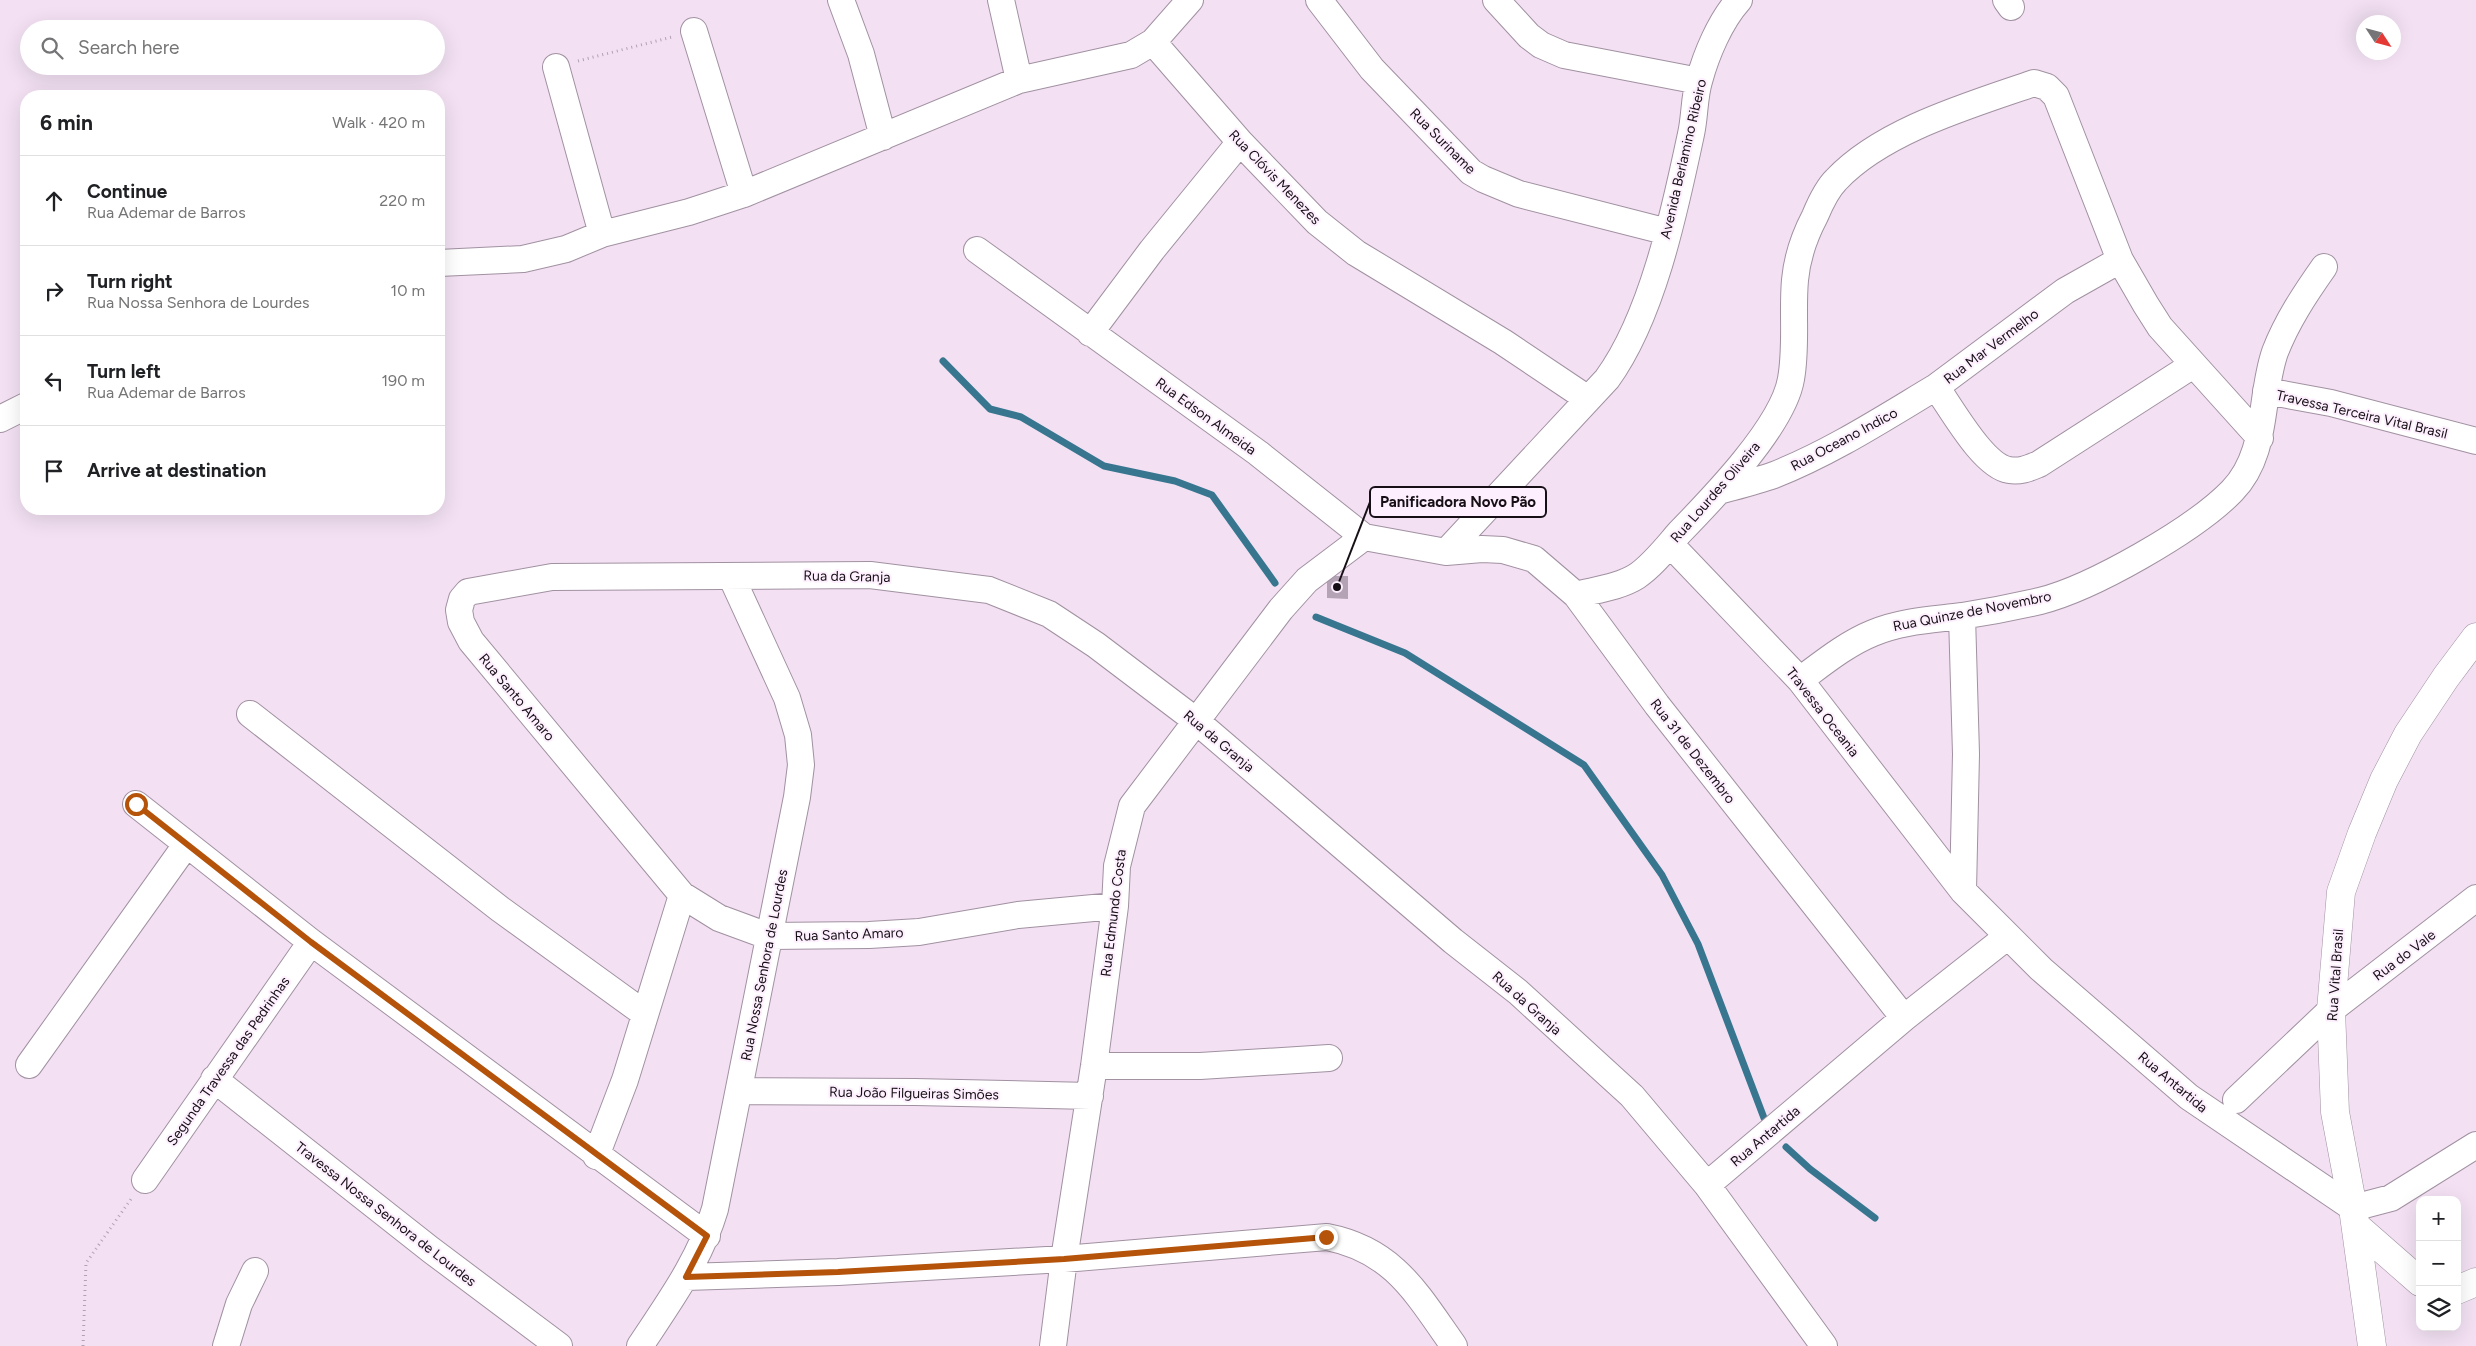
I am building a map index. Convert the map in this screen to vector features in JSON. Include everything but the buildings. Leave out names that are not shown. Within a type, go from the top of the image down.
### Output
[{"type":"street","points":[[841,0],[861,54],[884,136]]},
{"type":"street","points":[[1001,0],[1019,80]]},
{"type":"street","points":[[445,263],[523,259],[566,249],[602,234],[689,212],[744,194],[1019,80],[1131,55],[1153,42],[1190,0]]},
{"type":"street","name":"Rua Suriname","points":[[1318,0],[1372,69],[1471,172],[1519,194],[1668,232]]},
{"type":"street","points":[[1496,0],[1529,36],[1541,45],[1564,55],[1698,82]]},
{"type":"street","name":"Avenida Berlamino Ribeiro","points":[[1446,552],[1588,399],[1619,362],[1641,314],[1668,232],[1694,120],[1698,82],[1716,37],[1739,0]]},
{"type":"street","points":[[694,31],[744,194]]},
{"type":"street","name":"Rua Clóvis Menezes","points":[[1153,42],[1240,142],[1317,222],[1356,253],[1503,342],[1588,399]]},
{"type":"street","points":[[556,67],[602,234]]},
{"type":"street","name":"Rua Lourdes Oliveira","points":[[1576,595],[1611,586],[1635,577],[1651,564],[1719,491],[1768,430],[1791,381],[1794,358],[1795,279],[1808,231],[1834,181],[1849,168],[1880,147],[1936,118],[2034,83],[2047,87],[2056,96],[2120,260]]},
{"type":"street","points":[[1090,333],[1152,250],[1240,142]]},
{"type":"street","name":"Rua Edson Almeida","points":[[977,250],[1258,453],[1364,537],[1446,552]]},
{"type":"street","points":[[2120,260],[2160,326],[2260,438]]},
{"type":"street","name":"Rua Mar Vermelho","points":[[2120,260],[2065,291],[1936,387],[1982,450],[1996,464],[2008,470],[2022,471],[2039,464],[2193,364]]},
{"type":"street","name":"Travessa Terceira Vital Brasil","points":[[2324,267],[2299,303],[2284,332],[2275,353],[2266,391],[2331,404],[2476,441]]},
{"type":"street","name":"Rua Oceano Indico","points":[[1719,491],[1773,475],[1820,454],[1845,442],[1936,387]]},
{"type":"street","name":"Rua Quinze de Novembro","points":[[1800,680],[1832,656],[1872,633],[1897,624],[1962,616],[2042,600],[2074,589],[2100,577],[2175,534],[2233,490],[2246,470],[2260,438],[2266,391]]},
{"type":"street","points":[[0,419],[20,409]]},
{"type":"street","name":"Rua Edmundo Costa","points":[[1053,1346],[1064,1259],[1094,1066],[1115,906],[1117,866],[1132,806],[1195,720],[1281,609],[1301,586],[1364,537]]},
{"type":"street","name":"Travessa Oceania","points":[[1670,544],[1800,680],[1963,891]]},
{"type":"street","name":"Rua 31 de Dezembro","points":[[1446,552],[1482,549],[1503,550],[1534,559],[1576,595],[1669,721],[1904,1018]]},
{"type":"street","name":"Rua da Granja","points":[[471,642],[461,622],[459,610],[462,599],[468,592],[552,577],[870,574],[989,590],[1049,614],[1096,645],[1195,720],[1453,941],[1518,992],[1632,1096],[1707,1185],[1823,1344]]},
{"type":"street","name":"Rua Nossa Senhora de Lourdes","points":[[640,1346],[686,1277],[707,1236],[721,1184],[768,936],[797,797],[801,765],[798,735],[787,698],[732,576]]},
{"type":"street","points":[[1962,616],[1966,754],[1963,891]]},
{"type":"street","name":"Rua Vital Brasil","points":[[2372,1346],[2354,1217],[2335,1112],[2331,1010],[2341,892],[2362,833],[2384,780],[2408,734],[2446,677],[2476,637]]},
{"type":"street","name":"Rua Santo Amaro","points":[[471,642],[682,895],[719,918],[768,936],[869,935],[919,932],[1018,915],[1115,906]]},
{"type":"street","points":[[250,714],[500,909],[645,1014]]},
{"type":"street","points":[[136,804],[311,942],[596,1156],[707,1236]]},
{"type":"street","points":[[29,1065],[186,845]]},
{"type":"street","name":"Rua Antartida","points":[[1963,891],[2042,969],[2189,1096],[2354,1217]]},
{"type":"street","points":[[596,1156],[625,1080],[682,895]]},
{"type":"street","name":"Rua do Vale","points":[[2236,1100],[2331,1010],[2476,898]]},
{"type":"street","name":"Rua Antartida","points":[[1707,1185],[1904,1018],[2008,936]]},
{"type":"street","name":"Segunda Travessa das Pedrinhas","points":[[145,1180],[311,942]]},
{"type":"street","points":[[1094,1066],[1200,1066],[1329,1058]]},
{"type":"street","name":"Travessa Nossa Senhora de Lourdes","points":[[214,1079],[431,1250],[559,1346]]},
{"type":"street","name":"Rua João Filgueiras Simões","points":[[738,1091],[915,1092],[1090,1096]]},
{"type":"street","points":[[2416,1278],[2354,1217],[2391,1198],[2476,1145]]},
{"type":"street","points":[[686,1277],[838,1272],[1064,1259],[1326,1237],[1350,1242],[1390,1264],[1413,1289],[1454,1346]]},
{"type":"street","points":[[226,1346],[239,1304],[255,1271]]},
{"type":"street","points":[[2461,1288],[2476,1282]]},
{"type":"path","points":[[556,67],[694,31]]},
{"type":"path","points":[[83,1346],[86,1263],[145,1180]]},
{"type":"waterway","points":[[943,361],[990,409],[1021,417],[1104,466],[1175,481],[1212,495],[1275,583]]},
{"type":"waterway","points":[[1316,617],[1405,653],[1584,765],[1662,875],[1698,944],[1764,1118]]},
{"type":"waterway","points":[[1786,1147],[1810,1169],[1875,1218]]},
{"type":"place","name":"Panificadora Novo Pão","points":[[1337,587]]},
{"type":"route","points":[[136,804],[311,942],[596,1156],[707,1236],[686,1277],[838,1272],[1064,1259],[1326,1237]]}]
